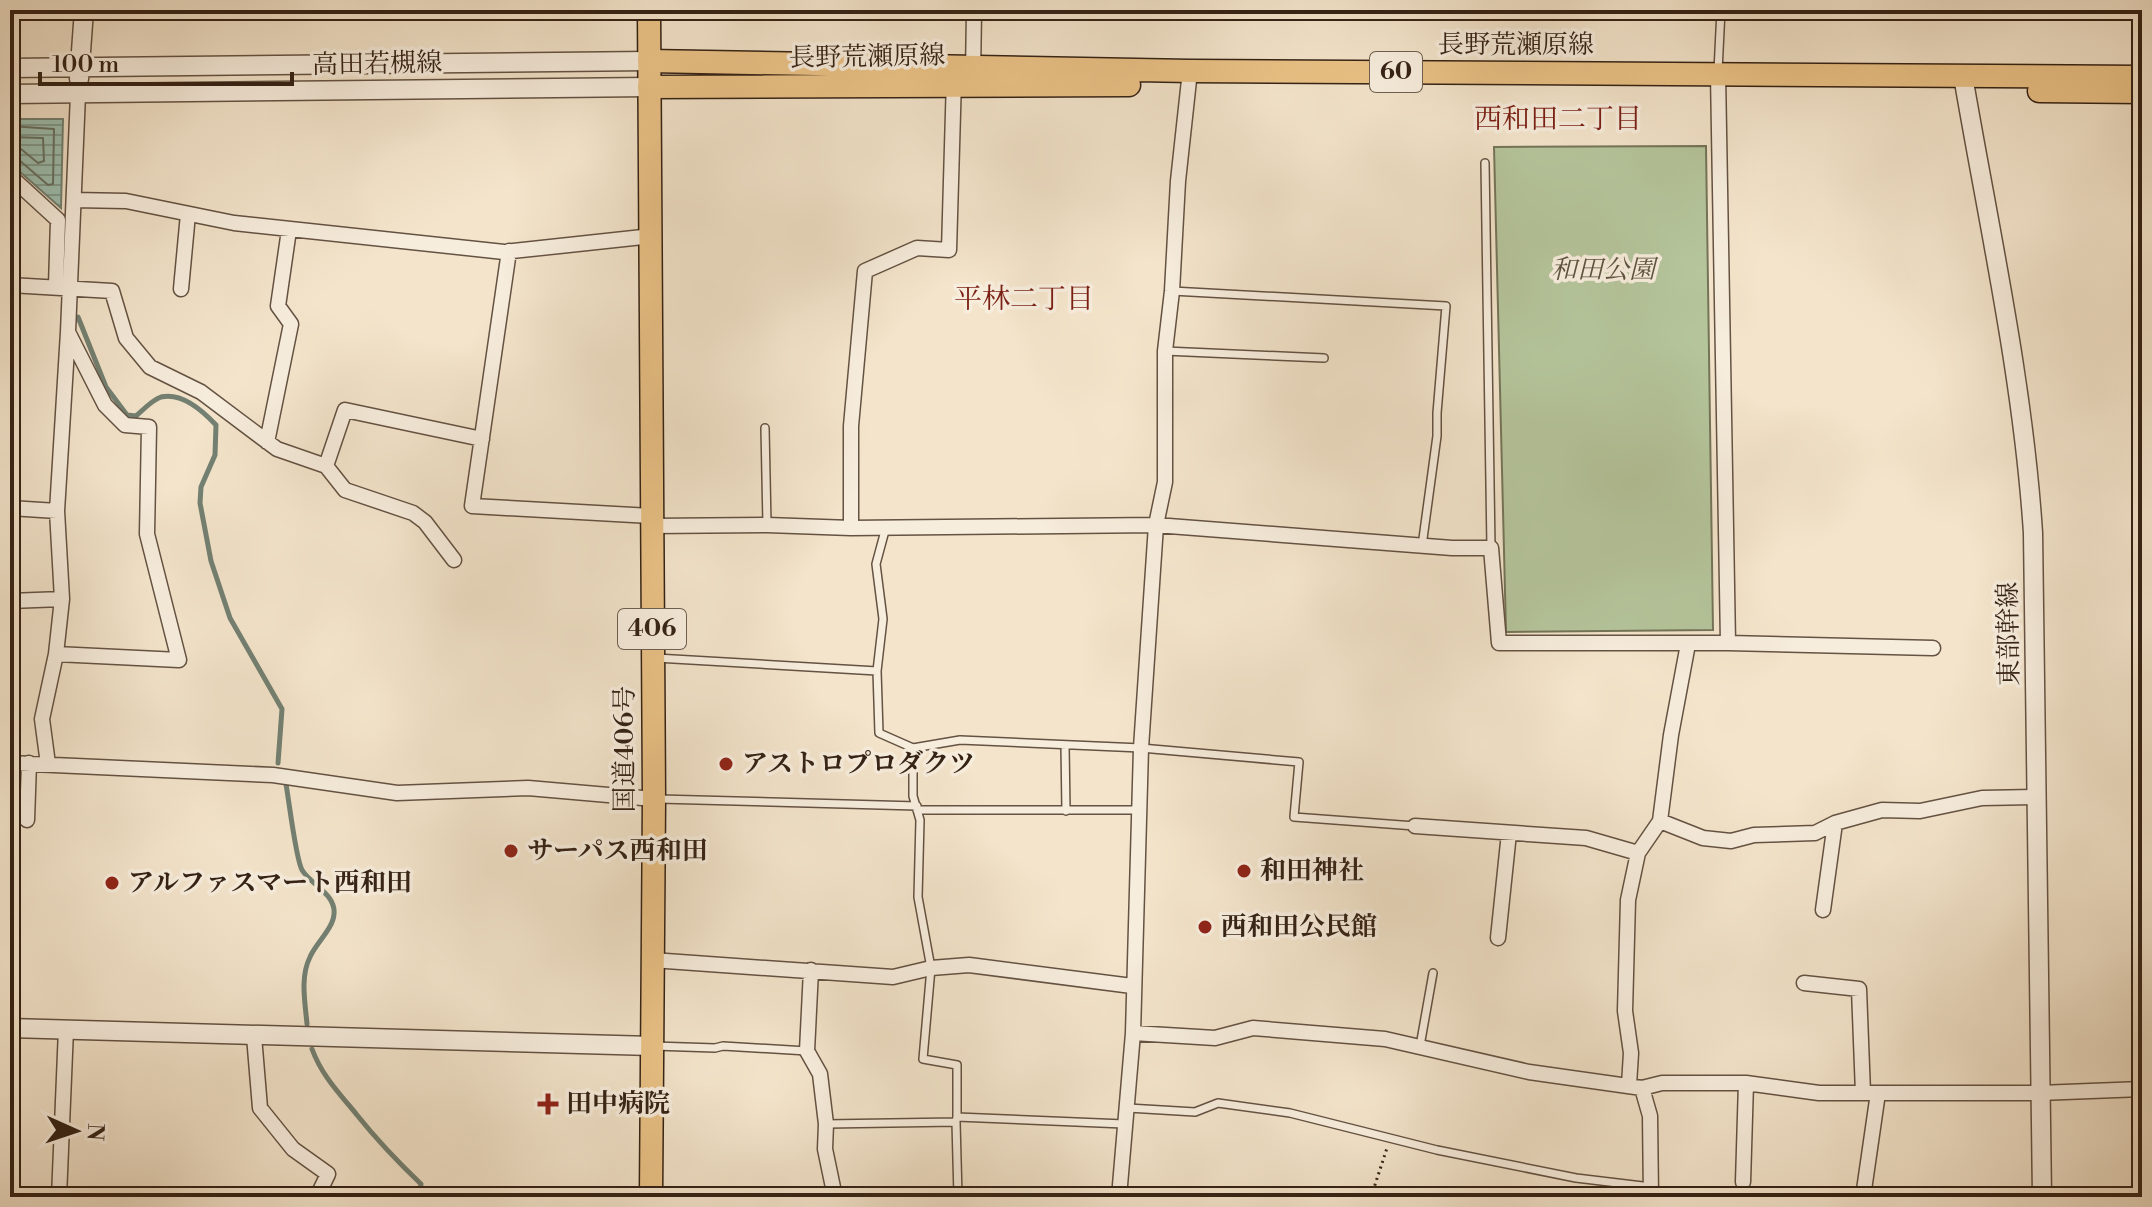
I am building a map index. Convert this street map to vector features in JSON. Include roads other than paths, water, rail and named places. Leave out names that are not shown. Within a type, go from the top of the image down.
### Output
[{"type":"main road","name":"406","points":[[649,10],[649,61]]},
{"type":"main road","name":"長野荒瀬原線","points":[[649,61],[963,76],[1964,83],[2142,77]]},
{"type":"main road","name":"国道406号","points":[[649,61],[654,799],[651,1197]]},
{"type":"main road","name":"長野荒瀬原線","points":[[649,87],[963,76]]},
{"type":"main road","name":"長野荒瀬原線","points":[[1964,83],[2142,92]]},
{"type":"street","points":[[63,287],[74,200],[84,10]]},
{"type":"street","points":[[851,528],[851,426],[865,271],[917,248],[949,250],[963,76],[974,10]]},
{"type":"street","name":"高田若槻線","points":[[10,68],[649,61]]},
{"type":"street","points":[[1119,1197],[1133,1033],[1141,748],[1156,525],[1165,482],[1165,351],[1172,291],[1178,181],[1190,78]]},
{"type":"street","points":[[1718,81],[1728,643]]},
{"type":"street","name":"東部幹線","points":[[1964,83],[2010,339],[2029,471],[2033,533],[2042,1197]]},
{"type":"street","name":"高田若槻線","points":[[10,94],[649,87]]},
{"type":"street","points":[[10,176],[58,220],[68,332],[57,511],[62,599],[56,654],[42,719],[48,764]]},
{"type":"street","points":[[74,200],[126,201],[234,223],[509,251],[652,236]]},
{"type":"street","points":[[181,289],[188,214]]},
{"type":"street","points":[[267,442],[291,324],[278,306],[289,230]]},
{"type":"street","points":[[509,251],[472,506],[651,521],[851,528],[1156,525],[1422,546],[1491,548],[1499,643],[1728,643],[1933,648]]},
{"type":"street","points":[[10,285],[112,291],[121,328],[137,354],[150,367],[201,392],[277,449],[326,466],[345,490],[413,513],[425,522],[454,560]]},
{"type":"street","points":[[56,654],[179,660],[147,534],[149,427],[125,425],[105,405],[68,332]]},
{"type":"street","points":[[326,466],[345,410],[482,439]]},
{"type":"street","points":[[10,508],[57,511]]},
{"type":"street","points":[[10,601],[62,599]]},
{"type":"street","points":[[1651,1192],[1650,1116],[1635,1086],[1625,1011],[1628,900],[1638,853],[1660,821],[1671,735],[1688,644]]},
{"type":"street","points":[[10,763],[273,775],[397,793],[528,788],[654,799]]},
{"type":"street","points":[[27,820],[29,763]]},
{"type":"street","points":[[1660,821],[1703,838],[1731,841],[1754,835],[1815,833],[1835,823],[1882,810],[1920,811],[1982,798],[2037,797]]},
{"type":"street","points":[[1823,910],[1835,823]]},
{"type":"street","points":[[1415,826],[1586,838],[1638,853]]},
{"type":"street","points":[[1498,938],[1509,833]]},
{"type":"street","points":[[652,960],[893,977],[931,968],[969,965],[1132,986]]},
{"type":"street","points":[[811,970],[807,1051],[820,1074],[826,1124],[825,1149],[835,1197]]},
{"type":"street","points":[[1804,983],[1859,989],[1871,1093],[1864,1190]]},
{"type":"street","points":[[10,1028],[652,1046]]},
{"type":"street","points":[[1133,1033],[1215,1038],[1253,1028],[1385,1039],[1529,1072],[1635,1086],[1746,1083],[1819,1093],[2039,1093],[2142,1089]]},
{"type":"street","points":[[59,1197],[66,1029]]},
{"type":"street","points":[[254,1036],[260,1108],[293,1149],[328,1174],[317,1197]]},
{"type":"street","points":[[1743,1182],[1746,1083]]},
{"type":"lane","points":[[1718,81],[1721,10]]},
{"type":"lane","points":[[1485,163],[1491,548]]},
{"type":"lane","points":[[1172,291],[1446,306],[1437,436],[1422,546]]},
{"type":"lane","points":[[1165,351],[1324,358]]},
{"type":"lane","points":[[765,428],[767,525]]},
{"type":"lane","points":[[886,527],[876,564],[883,619],[877,671],[879,733],[913,748],[960,740],[1141,748],[1299,762],[1294,817],[1415,826]]},
{"type":"lane","points":[[652,658],[877,671]]},
{"type":"lane","points":[[1065,745],[1066,811]]},
{"type":"lane","points":[[913,748],[913,796],[920,820],[918,897],[931,968],[923,1059],[957,1065],[958,1197]]},
{"type":"lane","points":[[654,799],[917,808],[1139,810]]},
{"type":"lane","points":[[1420,1046],[1433,973]]},
{"type":"lane","points":[[652,1046],[807,1051]]},
{"type":"lane","points":[[1128,1108],[1195,1112],[1218,1103],[1290,1113],[1437,1150],[1651,1192]]},
{"type":"lane","points":[[826,1124],[956,1120],[1126,1124]]},
{"type":"water","points":[[10,119],[63,119],[61,208],[10,163]]},
{"type":"waterway","points":[[78,317],[106,387],[127,415],[136,416],[154,400],[169,396],[192,404],[216,425],[215,455],[201,487],[200,503],[211,561],[230,618],[282,709],[278,763]]},
{"type":"waterway","points":[[286,784],[302,870],[327,895],[334,907],[331,925],[313,952],[305,973],[307,1024]]},
{"type":"waterway","points":[[312,1049],[337,1092],[421,1184],[419,1197]]},
{"type":"place","name":"アストロプロダクツ","points":[[726,764]]},
{"type":"place","name":"サーパス西和田","points":[[511,851]]},
{"type":"place","name":"和田神社","points":[[1244,871]]},
{"type":"place","name":"アルファスマート西和田","points":[[112,883]]},
{"type":"place","name":"西和田公民館","points":[[1205,927]]},
{"type":"place","name":"田中病院","points":[[548,1104]]},
{"type":"district","name":"西和田二丁目","points":[[1558,119]]},
{"type":"district","name":"平林二丁目","points":[[1024,299]]},
{"type":"park label","name":"和田公園","points":[[1603,270]]}]
